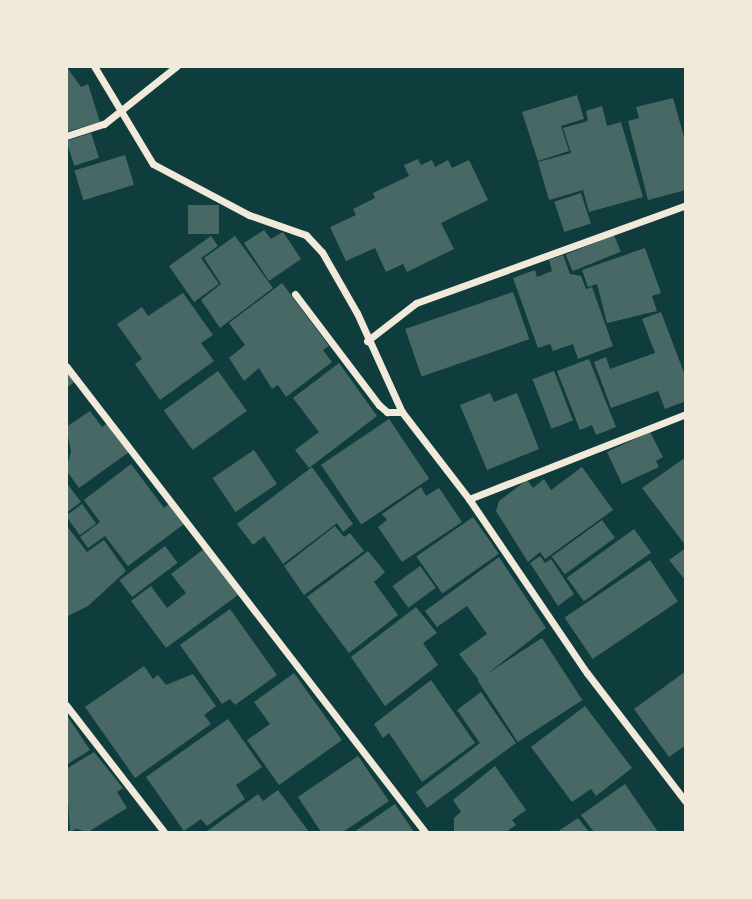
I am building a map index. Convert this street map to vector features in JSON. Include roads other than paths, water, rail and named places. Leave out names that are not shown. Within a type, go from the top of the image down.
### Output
[{"type":"street","points":[[94,66],[153,164],[249,215],[306,235],[322,253],[357,313],[367,341],[402,412],[469,499],[587,673],[685,802]]},
{"type":"street","points":[[66,136],[104,124],[124,112],[177,66]]},
{"type":"street","points":[[367,341],[416,303],[685,205]]},
{"type":"street","points":[[295,294],[379,405],[387,412],[402,412]]},
{"type":"street","points":[[66,366],[425,832]]},
{"type":"street","points":[[469,499],[685,414]]},
{"type":"street","points":[[66,705],[164,832]]}]
